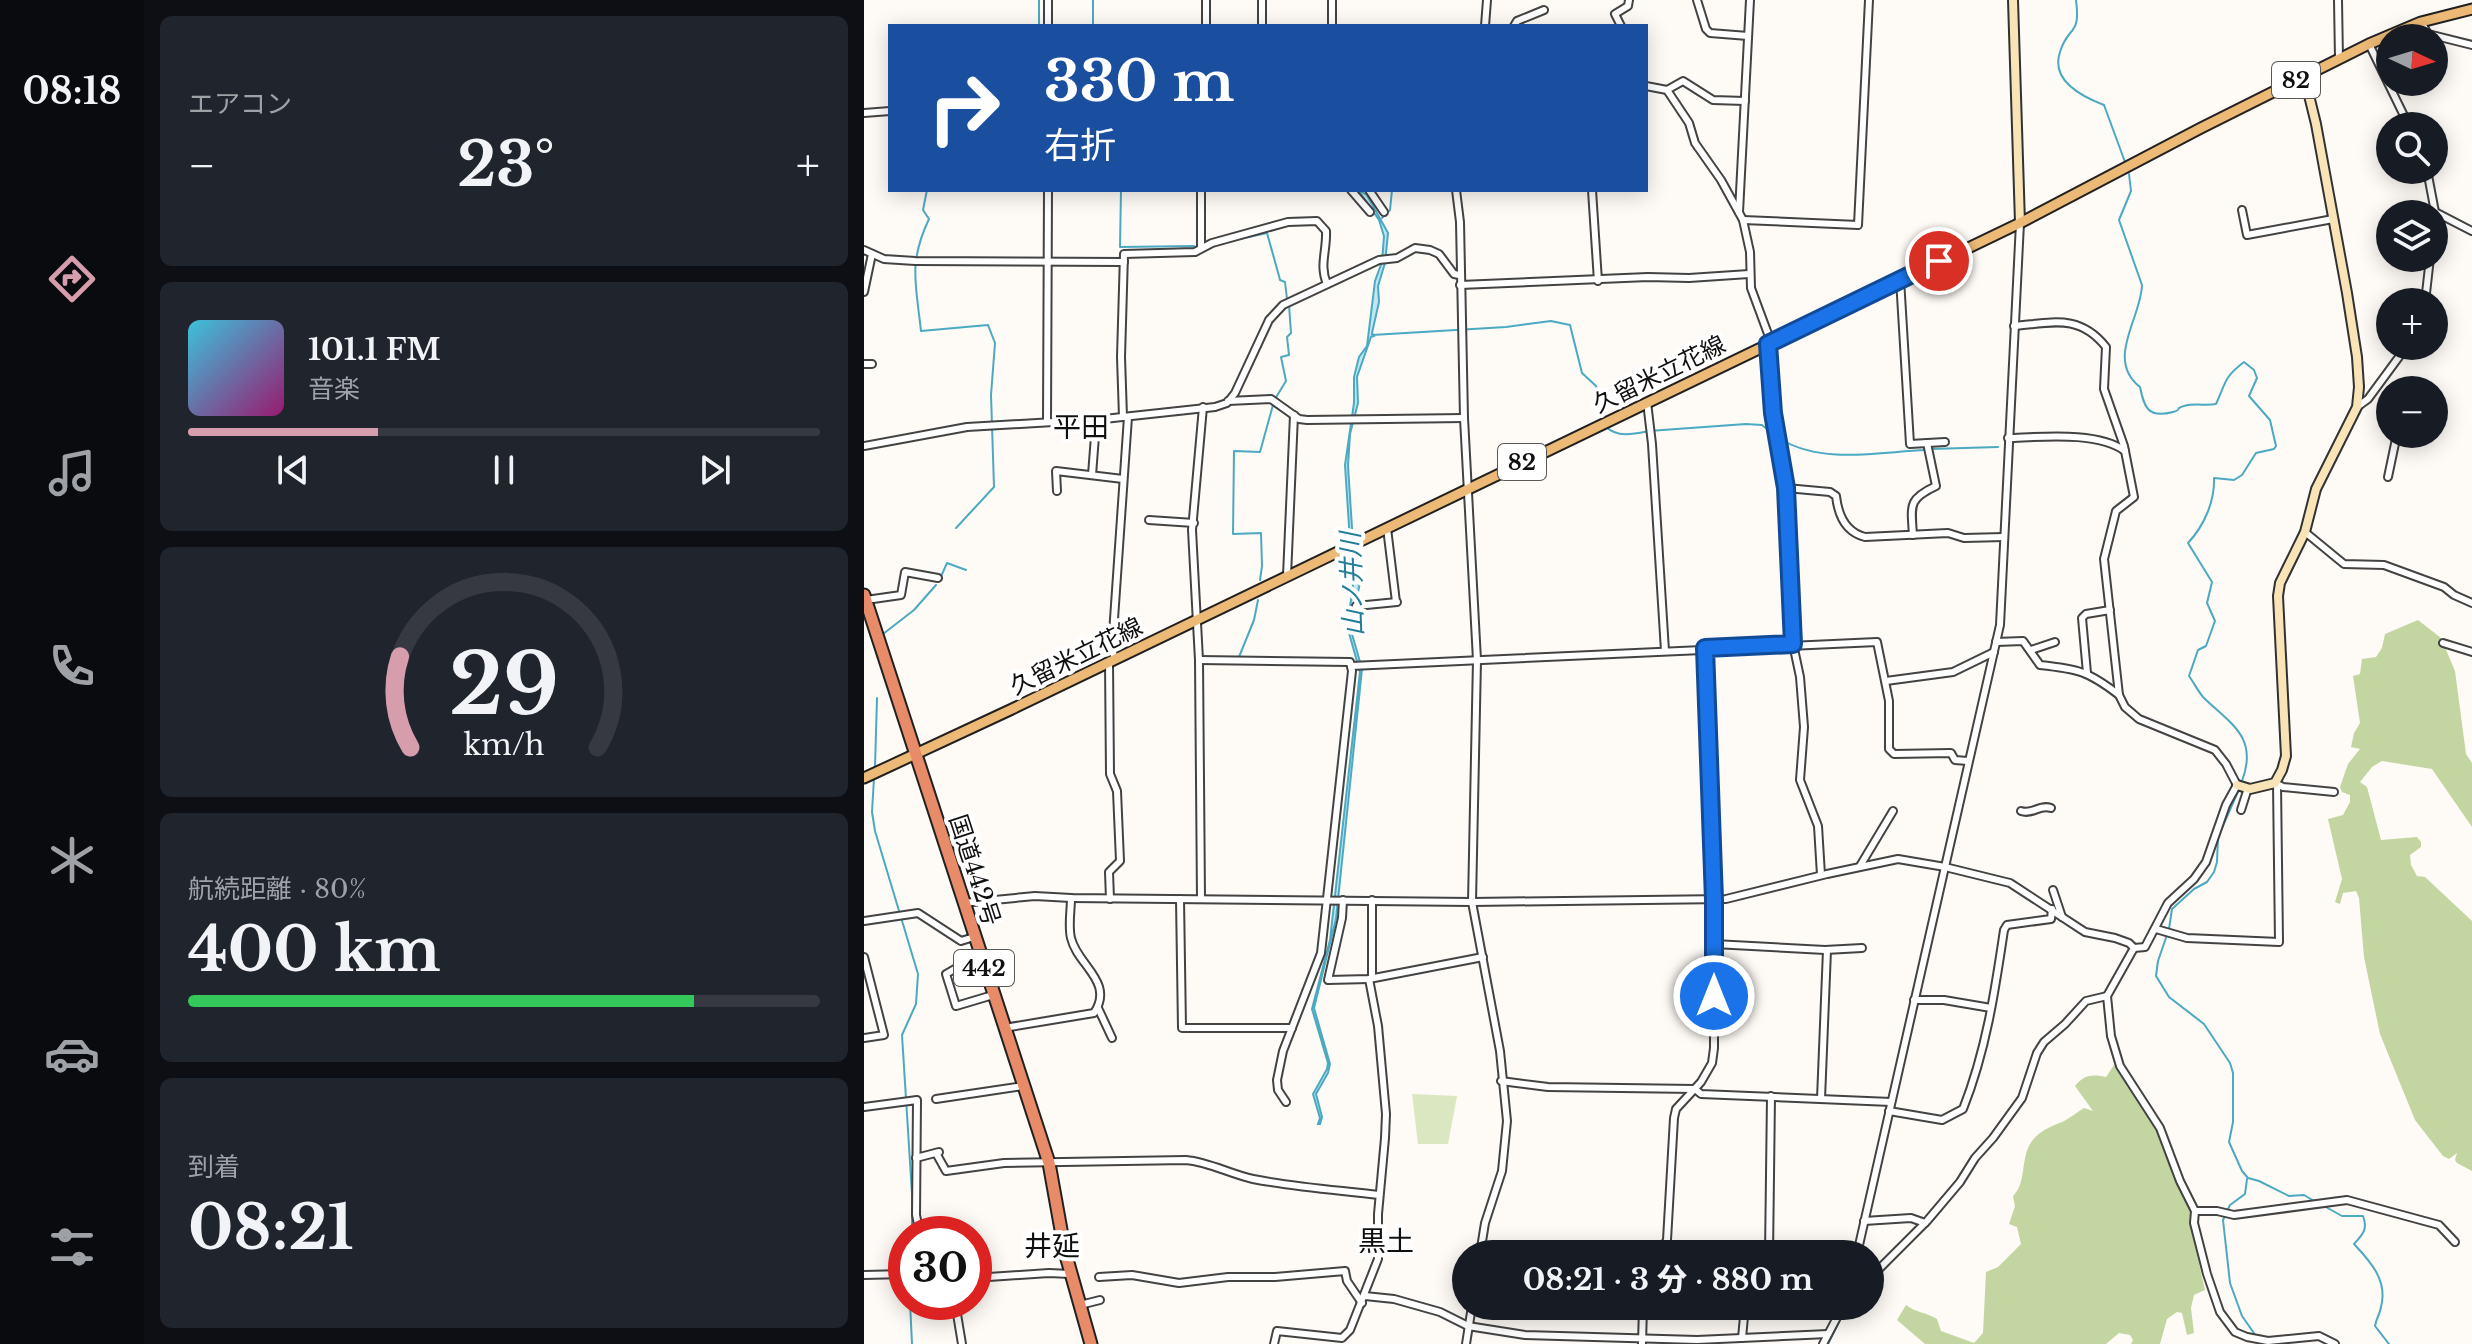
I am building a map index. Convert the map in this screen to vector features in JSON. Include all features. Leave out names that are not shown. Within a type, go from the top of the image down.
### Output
[{"type":"highway","name":"国道442号","points":[[865,597],[1049,1163],[1070,1274],[1091,1344]]},
{"type":"main road","name":"久留米立花線","points":[[864,778],[2020,223],[2304,75],[2421,22],[2472,9]]},
{"type":"street","points":[[1048,0],[1048,24]]},
{"type":"street","points":[[1206,0],[1206,24]]},
{"type":"street","points":[[1262,0],[1262,24]]},
{"type":"street","points":[[1332,0],[1332,24]]},
{"type":"street","points":[[1485,24],[1487,0]]},
{"type":"street","points":[[1620,24],[1615,14],[1628,6],[1629,0]]},
{"type":"street","points":[[1697,0],[1710,33],[1748,36]]},
{"type":"street","points":[[1741,217],[1750,0]]},
{"type":"street","points":[[1741,217],[1858,225],[1869,0]]},
{"type":"street","points":[[1860,1240],[2000,625],[2020,223],[2013,0]]},
{"type":"street","points":[[2339,59],[2341,6]]},
{"type":"street","points":[[1515,24],[1544,10]]},
{"type":"street","points":[[2421,22],[2428,34],[2472,45]]},
{"type":"street","points":[[2369,44],[2402,112]]},
{"type":"street","points":[[2156,929],[2187,938],[2279,942],[2276,784],[2286,756],[2278,596],[2280,583],[2305,532],[2316,489],[2357,407],[2357,357],[2316,124],[2304,75]]},
{"type":"street","points":[[1648,86],[1667,90],[1683,81],[1713,100],[1745,101]]},
{"type":"street","points":[[1667,90],[1689,123],[1695,143],[1721,180],[1741,217],[1750,252],[1751,288],[1769,343],[1773,413],[1786,488],[1793,644],[1800,677],[1804,727],[1800,780],[1818,826],[1821,875]]},
{"type":"street","points":[[864,113],[888,111]]},
{"type":"street","points":[[1047,422],[1048,192]]},
{"type":"street","points":[[1201,192],[1201,247]]},
{"type":"street","points":[[1353,192],[1370,212]]},
{"type":"street","points":[[1370,192],[1384,212]]},
{"type":"street","points":[[1456,192],[1460,222],[1464,418],[1477,660],[1472,902],[1500,1051],[1507,1121],[1502,1171],[1482,1240]]},
{"type":"street","points":[[1592,192],[1598,281]]},
{"type":"street","points":[[2242,210],[2247,235],[2333,219]]},
{"type":"street","points":[[2448,219],[2472,231]]},
{"type":"street","points":[[1110,899],[1109,872],[1120,861],[1117,791],[1110,774],[1112,648],[1125,417],[1121,357],[1124,254],[1195,252],[1201,247],[1288,222],[1317,221],[1326,231],[1326,252],[1321,265],[1327,284]]},
{"type":"street","points":[[890,248],[890,258]]},
{"type":"street","points":[[1228,401],[1275,311],[1379,260],[1397,258],[1415,248],[1439,254],[1454,274],[1459,275]]},
{"type":"street","points":[[864,250],[915,261],[1124,262]]},
{"type":"street","points":[[864,292],[872,254]]},
{"type":"street","points":[[1460,285],[1749,274]]},
{"type":"street","points":[[1900,279],[1910,444],[1945,442]]},
{"type":"street","points":[[2014,326],[2066,322],[2082,325],[2106,347],[2104,389],[2125,451],[2134,497],[2116,511],[2104,559],[2119,695],[2125,707],[2139,719],[2215,750],[2237,785],[2248,788],[2276,784],[2334,792]]},
{"type":"street","points":[[2357,407],[2368,399],[2397,360]]},
{"type":"street","points":[[864,446],[967,427],[1125,417],[1215,407],[1228,401],[1271,399],[1307,420],[1464,418]]},
{"type":"street","points":[[1647,402],[1665,651]]},
{"type":"street","points":[[1201,899],[1199,660],[1192,547],[1203,407]]},
{"type":"street","points":[[1287,576],[1294,415]]},
{"type":"street","points":[[1092,475],[1093,419]]},
{"type":"street","points":[[2008,438],[2090,439],[2109,442],[2125,451]]},
{"type":"street","points":[[1913,535],[1911,517],[1916,497],[1920,491],[1936,486],[1927,443]]},
{"type":"street","points":[[2388,477],[2395,448]]},
{"type":"street","points":[[1057,491],[1056,471],[1123,479]]},
{"type":"street","points":[[1786,488],[1830,492],[1836,496],[1838,513],[1857,535],[1948,533],[1964,538],[2004,537]]},
{"type":"street","points":[[1149,520],[1194,523]]},
{"type":"street","points":[[1356,606],[1397,602],[1387,528]]},
{"type":"street","points":[[2305,532],[2344,564],[2384,565],[2444,587],[2472,603]]},
{"type":"street","points":[[865,597],[901,595],[905,572],[938,578]]},
{"type":"street","points":[[2087,673],[2082,618],[2086,614],[2110,610]]},
{"type":"street","points":[[1996,642],[2023,641],[2040,665],[2081,670],[2119,695]]},
{"type":"street","points":[[1351,666],[1877,642],[1889,701],[1889,749],[1894,754],[1951,753],[1955,760],[1968,761]]},
{"type":"street","points":[[2031,650],[2055,642]]},
{"type":"street","points":[[2443,643],[2472,652]]},
{"type":"street","points":[[1667,1240],[1676,1109],[1695,1089],[1712,1063],[1714,1048],[1714,900],[1705,648]]},
{"type":"street","points":[[1886,681],[1953,672],[1994,652]]},
{"type":"street","points":[[1199,660],[1350,662],[1351,666],[1321,953],[1292,1028],[1277,1080],[1278,1090],[1286,1102]]},
{"type":"street","points":[[2134,948],[2145,947],[2168,903],[2194,879],[2206,862],[2226,805],[2237,785]]},
{"type":"street","points":[[2241,810],[2248,788]]},
{"type":"street","points":[[2021,811],[2051,808]]},
{"type":"street","points":[[1860,867],[1893,811]]},
{"type":"street","points":[[963,903],[1035,896],[1472,902],[1714,900],[1898,859],[2010,883],[2085,932],[2115,938],[2134,948]]},
{"type":"street","points":[[2053,890],[2062,917]]},
{"type":"street","points":[[1004,1028],[1094,1013],[1098,1008],[1101,992],[1095,976],[1071,939],[1071,898]]},
{"type":"street","points":[[1180,899],[1182,1028],[1292,1028]]},
{"type":"street","points":[[1343,900],[1328,980],[1370,978],[1483,957]]},
{"type":"street","points":[[1274,1344],[1277,1331],[1342,1338],[1350,1330],[1364,1300],[1378,1259],[1379,1195],[1386,1114],[1370,978],[1372,900]]},
{"type":"street","points":[[1889,1111],[1942,1120],[1963,1109],[1978,1070],[2004,930],[2007,925],[2051,919],[2052,909]]},
{"type":"street","points":[[864,921],[918,913],[961,941],[974,937]]},
{"type":"street","points":[[1714,944],[1827,950],[1862,948]]},
{"type":"street","points":[[2134,948],[2107,996],[2111,1036],[2120,1066],[2160,1128],[2195,1211],[2194,1223],[2220,1312],[2235,1332],[2247,1340],[2319,1336],[2335,1344]]},
{"type":"street","points":[[1821,1099],[1827,950]]},
{"type":"street","points":[[864,957],[884,1035],[864,1038]]},
{"type":"street","points":[[981,958],[946,974],[956,1006],[993,995]]},
{"type":"street","points":[[1884,1264],[1960,1182],[2022,1098],[2037,1053],[2044,1042],[2086,1001],[2107,996]]},
{"type":"street","points":[[1914,1000],[1944,1000],[1991,1008]]},
{"type":"street","points":[[1098,1008],[1112,1038]]},
{"type":"street","points":[[1501,1081],[1548,1087],[1695,1089],[1701,1094],[1891,1102]]},
{"type":"street","points":[[936,1099],[1023,1086]]},
{"type":"street","points":[[1769,1240],[1771,1096]]},
{"type":"street","points":[[864,1107],[917,1100],[916,1216]]},
{"type":"street","points":[[916,1158],[938,1152],[946,1171],[1004,1163],[1197,1161],[1264,1181],[1379,1195]]},
{"type":"street","points":[[2195,1211],[2234,1215],[2347,1200],[2439,1225],[2455,1242]]},
{"type":"street","points":[[1864,1221],[1911,1218],[1925,1223]]},
{"type":"street","points":[[1099,1277],[1132,1275],[1179,1283],[1228,1277],[1275,1277],[1345,1271],[1347,1281],[1364,1300]]},
{"type":"street","points":[[864,1275],[888,1274]]},
{"type":"street","points":[[992,1277],[1070,1274]]},
{"type":"street","points":[[1364,1300],[1394,1299],[1440,1312],[1468,1326],[1525,1335],[1653,1341],[1828,1334]]},
{"type":"street","points":[[1084,1304],[1100,1300]]},
{"type":"street","points":[[958,1320],[962,1344]]},
{"type":"street","points":[[1466,1344],[1469,1320]]},
{"type":"street","points":[[1642,1341],[1643,1320]]},
{"type":"street","points":[[1742,1338],[1744,1320]]},
{"type":"street","points":[[1823,1344],[1836,1320]]},
{"type":"green space","points":[[2418,620],[2441,638],[2455,671],[2466,754],[2472,763],[2472,827],[2432,769],[2382,761],[2372,767],[2360,782],[2367,787],[2381,840],[2417,837],[2421,847],[2410,855],[2417,876],[2425,877],[2472,921],[2472,1171],[2457,1163],[2457,1153],[2449,1159],[2443,1156],[2415,1120],[2380,1034],[2364,957],[2359,898],[2356,891],[2343,893],[2340,904],[2335,902],[2342,879],[2328,819],[2343,815],[2350,802],[2350,795],[2342,792],[2340,787],[2348,764],[2360,749],[2351,747],[2360,723],[2353,676],[2360,674],[2362,659],[2376,657],[2385,634]]},
{"type":"green space","points":[[2114,1065],[2159,1133],[2190,1210],[2190,1224],[2205,1290],[2194,1295],[2191,1308],[2194,1333],[2187,1335],[2182,1313],[2177,1312],[2167,1319],[2160,1344],[2131,1344],[2133,1340],[2130,1335],[2119,1333],[2106,1344],[1925,1344],[1897,1320],[1906,1305],[1937,1319],[1941,1331],[1974,1343],[1983,1333],[1986,1272],[1998,1267],[2021,1244],[2017,1227],[2009,1224],[2015,1206],[2013,1196],[2021,1182],[2028,1147],[2045,1130],[2084,1108],[2093,1111],[2075,1086],[2089,1076],[2106,1077]]},
{"type":"green space","points":[[1412,1094],[1457,1096],[1448,1144],[1418,1144]]},
{"type":"water","points":[[1359,192],[1367,195],[1388,233],[1385,263],[1378,286],[1374,336],[1357,377],[1358,403],[1350,434],[1348,466],[1354,559],[1360,583],[1350,627],[1362,669],[1336,919],[1314,1008],[1330,1064],[1316,1094],[1322,1117],[1318,1124],[1320,1118],[1313,1094],[1328,1063],[1312,1009],[1330,940],[1360,672],[1347,626],[1353,587],[1345,465],[1354,403],[1354,377],[1359,357],[1367,346],[1375,281],[1382,262],[1384,236],[1379,220]]},
{"type":"waterway","points":[[1039,0],[1039,24]]},
{"type":"waterway","points":[[1093,0],[1093,24]]},
{"type":"waterway","points":[[2076,0],[2077,20],[2060,52],[2060,71],[2070,86],[2104,105],[2125,162]]},
{"type":"waterway","points":[[2129,174],[2131,191],[2119,220],[2142,285],[2125,351],[2125,364],[2140,387],[2145,405],[2152,412],[2164,414],[2188,405],[2216,404],[2229,377],[2244,362],[2254,370],[2257,378],[2249,396],[2270,420],[2276,446],[2256,453],[2242,475],[2234,480],[2214,478],[2207,513],[2188,543],[2212,582],[2207,603],[2215,621],[2206,646],[2198,650],[2189,676],[2203,697],[2239,732],[2247,753],[2242,781]]},
{"type":"waterway","points":[[927,192],[923,210],[929,219],[918,248],[915,274],[921,331],[988,325],[995,343],[991,395],[994,487],[956,528]]},
{"type":"waterway","points":[[1121,192],[1120,247],[1194,246],[1198,249]]},
{"type":"waterway","points":[[1382,218],[1390,210],[1392,192]]},
{"type":"waterway","points":[[1226,242],[1267,233],[1280,280],[1285,282],[1287,299]]},
{"type":"waterway","points":[[1275,399],[1286,381],[1281,357],[1289,355],[1289,305]]},
{"type":"waterway","points":[[1372,335],[1506,327],[1551,321],[1570,325],[1582,373],[1596,386],[1603,406],[1602,422]]},
{"type":"waterway","points":[[1260,580],[1261,533],[1233,534],[1234,451],[1260,452],[1273,405]]},
{"type":"waterway","points":[[1606,427],[1626,434],[1746,424],[1762,425],[1773,434]]},
{"type":"waterway","points":[[1782,440],[1815,452],[1833,454],[1925,450]]},
{"type":"waterway","points":[[1931,449],[1998,447]]},
{"type":"waterway","points":[[939,581],[947,563],[966,570]]},
{"type":"waterway","points":[[883,634],[914,610],[936,585]]},
{"type":"waterway","points":[[1239,657],[1254,620],[1258,600]]},
{"type":"waterway","points":[[875,767],[877,698]]},
{"type":"waterway","points":[[874,778],[872,812],[875,831],[918,974],[916,1004],[902,1035],[912,1216]]},
{"type":"waterway","points":[[2240,787],[2218,837],[2214,872],[2207,882],[2172,909],[2156,976],[2169,997],[2204,1024],[2230,1063],[2233,1073],[2233,1122],[2229,1142],[2242,1171],[2248,1178],[2289,1196],[2304,1195],[2314,1201]]},
{"type":"waterway","points":[[1986,1150],[2006,1126]]},
{"type":"waterway","points":[[1921,1231],[1966,1178]]},
{"type":"waterway","points":[[2247,1179],[2245,1194],[2230,1205],[2223,1220],[2230,1283],[2242,1316],[2256,1336]]},
{"type":"waterway","points":[[2324,1206],[2342,1216],[2363,1216],[2364,1231],[2354,1244],[2380,1280],[2383,1298],[2375,1326],[2389,1344]]},
{"type":"waterway","points":[[1884,1268],[1888,1264]]},
{"type":"waterway","points":[[911,1320],[912,1344]]},
{"type":"waterway","points":[[1828,1344],[1840,1320]]},
{"type":"district","name":"平田","points":[[1081,427]]},
{"type":"district","name":"黒土","points":[[1386,1241]]},
{"type":"district","name":"井延","points":[[1052,1246]]},
{"type":"route","points":[[1714,996],[1714,900],[1704,692],[1705,648],[1793,644],[1786,488],[1773,413],[1768,344],[1939,261]]},
{"type":"water label","name":"山ノ井川","points":[[1352,584]]}]
